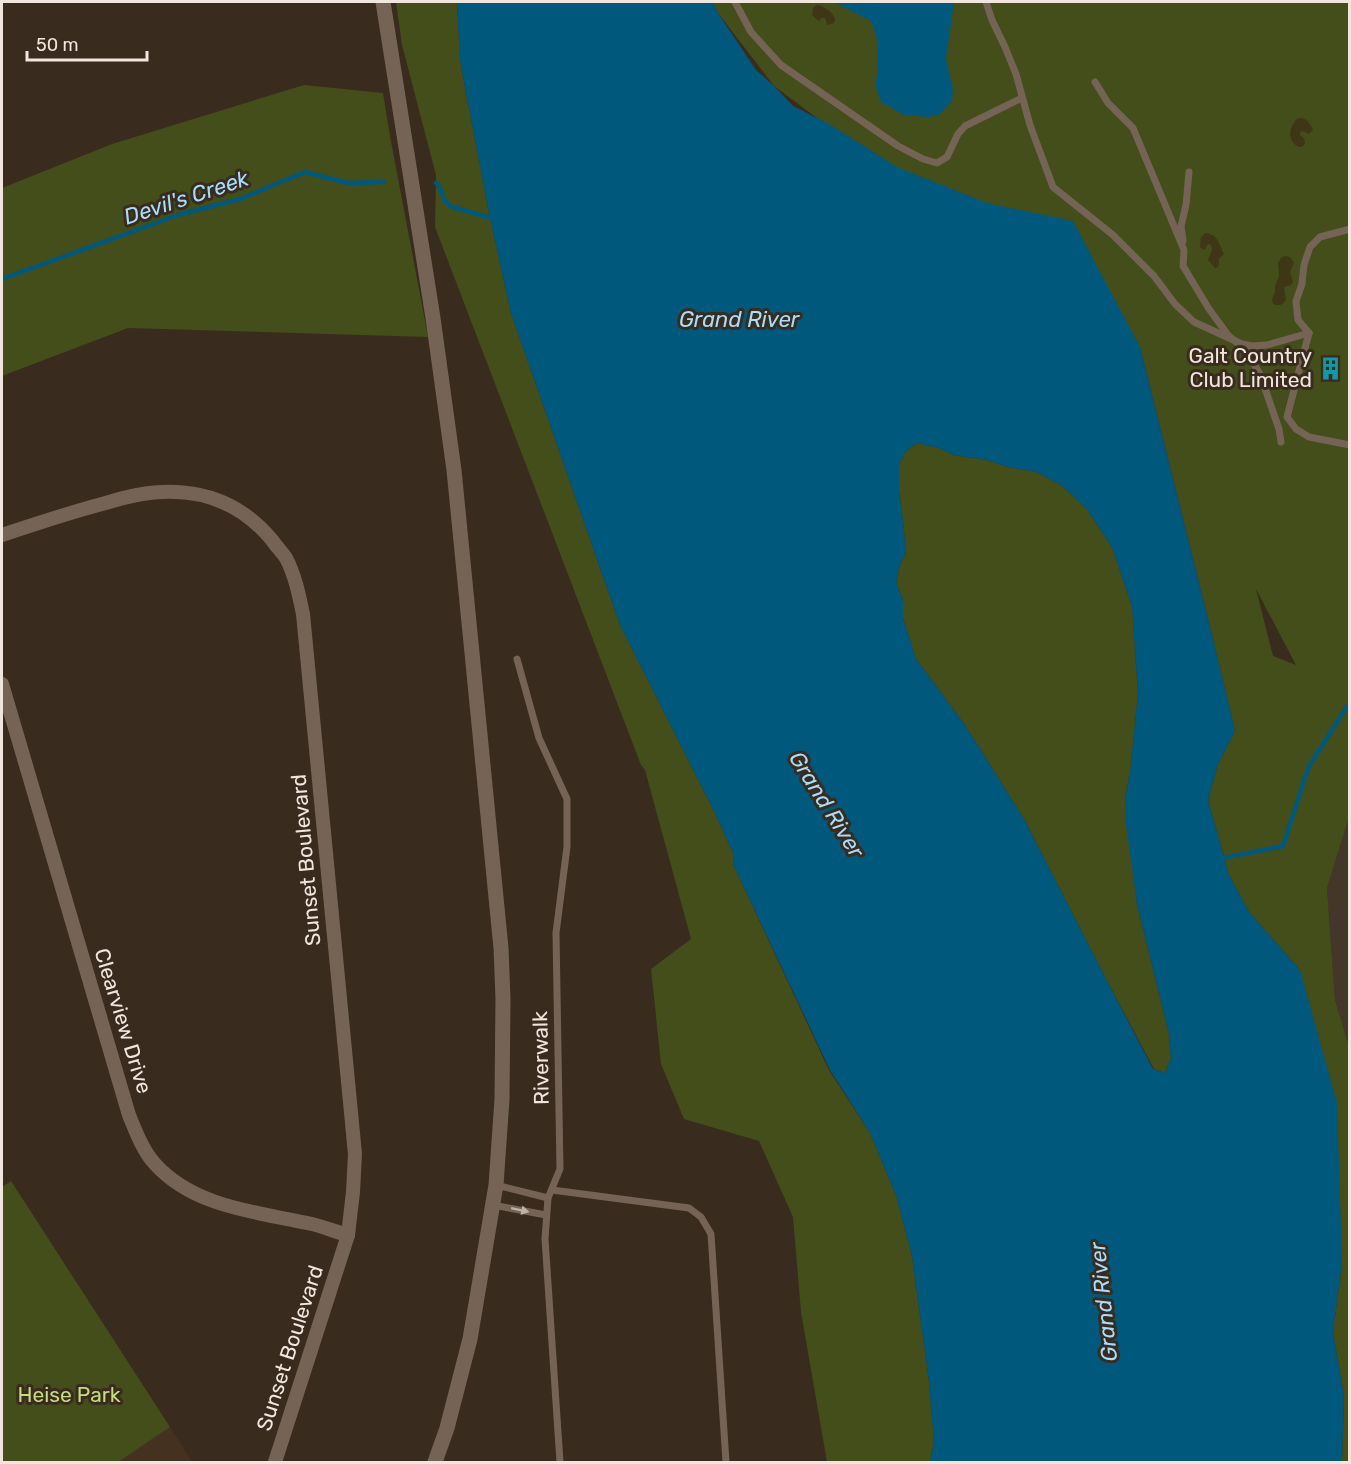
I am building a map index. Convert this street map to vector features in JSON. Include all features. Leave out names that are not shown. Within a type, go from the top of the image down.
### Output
[{"type":"main road","points":[[383,2],[433,318],[454,470],[501,948],[503,999],[502,1099],[496,1185],[470,1339],[447,1428],[435,1462]]},
{"type":"street","name":"Sunset Boulevard","points":[[2,535],[71,512],[137,494],[167,492],[203,495],[231,505],[264,531],[285,557],[296,583],[303,614],[355,1154],[348,1235],[275,1462]]},
{"type":"street","name":"Clearview Drive","points":[[2,684],[129,1116],[140,1141],[154,1163],[191,1193],[241,1210],[315,1224],[348,1235]]},
{"type":"lane","points":[[735,2],[751,32],[781,65],[898,146],[923,159],[937,163],[947,157],[958,134],[965,126],[1022,98]]},
{"type":"lane","points":[[986,2],[1016,74],[1030,125],[1053,187],[1113,235],[1154,276],[1175,304],[1194,322],[1242,344],[1252,346],[1267,345],[1309,333]]},
{"type":"lane","points":[[1095,82],[1108,103],[1133,128],[1184,250]]},
{"type":"lane","points":[[1189,172],[1186,205],[1181,226],[1183,266],[1209,309],[1228,335],[1245,350],[1260,374],[1279,429],[1281,442]]},
{"type":"lane","points":[[1309,333],[1298,320],[1296,301],[1302,284],[1304,265],[1311,248],[1320,237],[1350,229]]},
{"type":"lane","points":[[1309,333],[1287,417],[1296,429],[1309,436],[1350,445]]},
{"type":"lane","name":"Riverwalk","points":[[517,659],[539,738],[567,799],[567,847],[556,933],[560,1169],[548,1198],[545,1239],[560,1462]]},
{"type":"lane","points":[[496,1185],[548,1198]]},
{"type":"lane","points":[[552,1190],[689,1208],[701,1217],[711,1234],[726,1462]]},
{"type":"lane","points":[[493,1205],[546,1215]]},
{"type":"shaded area","points":[[1349,813],[1349,1051],[1335,1000],[1327,888]]},
{"type":"shaded area","points":[[170,1427],[192,1462],[118,1462]]},
{"type":"green space","points":[[396,2],[457,2],[460,59],[490,218],[511,313],[620,625],[715,813],[734,855],[733,864],[829,1070],[870,1133],[896,1195],[912,1256],[929,1381],[934,1442],[930,1462],[827,1462],[801,1312],[793,1217],[759,1141],[684,1119],[661,1064],[651,969],[691,939],[645,770],[641,765],[435,227],[436,175],[402,45]]},
{"type":"green space","points":[[712,2],[1349,2],[1350,813],[1327,888],[1335,1000],[1350,1051],[1349,1462],[1342,1462],[1344,1396],[1333,1332],[1342,1262],[1300,970],[1249,912],[1229,875],[1208,800],[1218,764],[1235,731],[1140,347],[911,188],[774,86]],"holes":[[[1256,589],[1296,665],[1273,656]]]},
{"type":"green space","points":[[304,85],[383,93],[428,337],[128,328],[2,376],[2,188],[112,144]]},
{"type":"green space","points":[[917,443],[939,448],[954,455],[1037,472],[1062,486],[1086,508],[1112,547],[1132,606],[1138,694],[1125,800],[1137,904],[1169,1034],[1171,1058],[1165,1073],[1154,1069],[1024,819],[965,725],[916,659],[903,618],[903,600],[896,582],[906,552],[899,492],[899,464],[906,451]]},
{"type":"green space","name":"Heise Park","points":[[11,1181],[170,1427],[118,1462],[2,1462],[2,1187]]},
{"type":"sand","points":[[817,5],[825,8],[834,16],[834,23],[827,25],[825,18],[819,21],[812,15],[813,8]]},
{"type":"sand","points":[[1298,118],[1307,121],[1313,130],[1309,134],[1300,132],[1305,143],[1299,147],[1292,141],[1290,133]]},
{"type":"sand","points":[[1205,233],[1215,237],[1224,254],[1219,259],[1217,268],[1208,260],[1212,250],[1211,245],[1208,244],[1204,250],[1200,247],[1201,238]]},
{"type":"sand","points":[[1285,256],[1290,257],[1294,263],[1290,272],[1293,282],[1284,287],[1285,302],[1275,305],[1272,299],[1279,276],[1278,263]]},
{"type":"water","name":"Grand River","points":[[457,2],[713,2],[756,70],[793,106],[829,124],[897,167],[987,203],[1073,221],[1140,347],[1235,731],[1218,764],[1208,800],[1229,875],[1249,912],[1300,970],[1337,1103],[1342,1262],[1333,1332],[1344,1396],[1342,1462],[930,1462],[934,1442],[929,1381],[912,1256],[896,1195],[870,1133],[830,1070],[733,864],[734,855],[715,813],[620,625],[511,313],[490,218],[460,59]],"holes":[[[917,443],[939,448],[954,455],[1037,472],[1062,486],[1086,508],[1112,547],[1132,606],[1138,694],[1125,800],[1126,824],[1137,904],[1169,1034],[1171,1058],[1165,1073],[1153,1069],[1024,819],[965,725],[916,659],[903,618],[903,600],[896,582],[906,552],[899,492],[899,464],[906,451]]]},
{"type":"water","points":[[834,2],[954,2],[946,59],[953,89],[952,101],[940,114],[929,117],[904,115],[881,102],[875,84],[878,70],[878,44],[873,25],[869,20]]},
{"type":"waterway","name":"Devil's Creek","points":[[2,279],[178,215],[240,199],[305,172],[348,183],[384,182]]},
{"type":"waterway","name":"Devil's Creek","points":[[436,183],[450,206],[490,218]]},
{"type":"waterway","points":[[1219,859],[1283,846],[1309,766],[1350,702]]},
{"type":"place","name":"Galt Country Club Limited","points":[[1330,368]]}]
